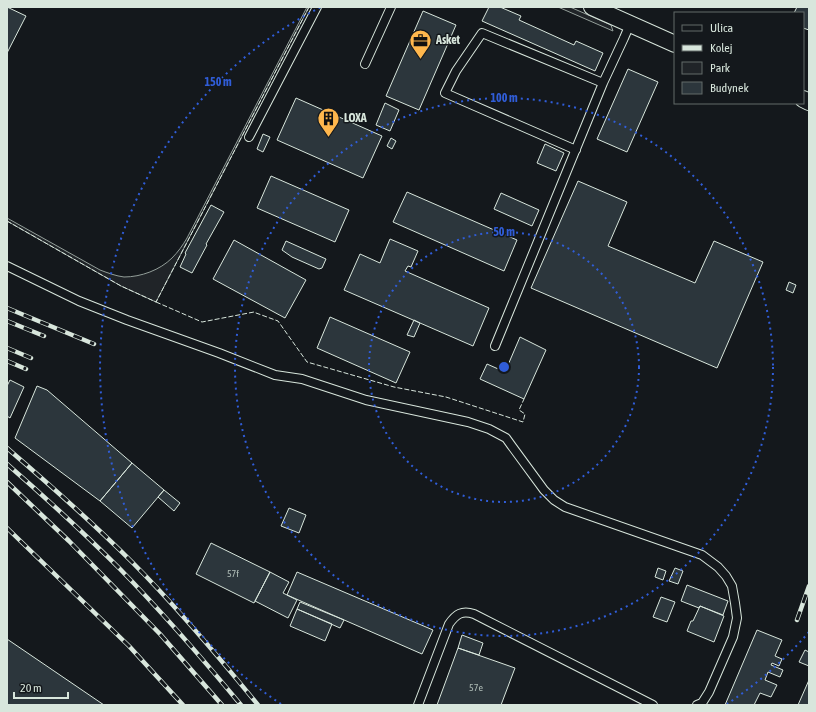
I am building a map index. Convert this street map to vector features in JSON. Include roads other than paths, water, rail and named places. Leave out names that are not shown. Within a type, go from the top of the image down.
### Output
[{"type":"street","points":[[592,7],[674,44]]},
{"type":"lane","points":[[249,137],[317,7]]},
{"type":"lane","points":[[365,64],[391,7]]},
{"type":"lane","points":[[495,346],[603,83],[630,24]]},
{"type":"lane","points":[[576,150],[445,93],[456,71],[482,32],[603,83]]},
{"type":"lane","points":[[7,266],[79,301],[275,374],[302,379],[366,400],[468,422],[489,429],[506,438],[544,490],[554,500],[565,507],[702,555],[718,567],[732,586],[737,618],[733,637],[709,692],[702,703],[697,705]]},
{"type":"lane","points":[[418,705],[449,624],[456,615],[466,613],[474,614],[654,705]]},
{"type":"railway","points":[[7,308],[94,344]]},
{"type":"railway","points":[[7,321],[44,336]]},
{"type":"railway","points":[[7,348],[31,358]]},
{"type":"railway","points":[[7,361],[26,369]]},
{"type":"railway","points":[[7,448],[86,518],[149,579],[197,632],[258,705]]},
{"type":"railway","points":[[7,464],[93,542],[120,569],[182,636],[241,705]]},
{"type":"railway","points":[[7,482],[69,541],[160,634],[222,705]]},
{"type":"railway","points":[[7,528],[129,646],[183,705]]},
{"type":"railway","points":[[797,620],[809,586]]},
{"type":"place","name":"Asket","points":[[421,60]]},
{"type":"place","name":"LOXA","points":[[329,138]]}]
